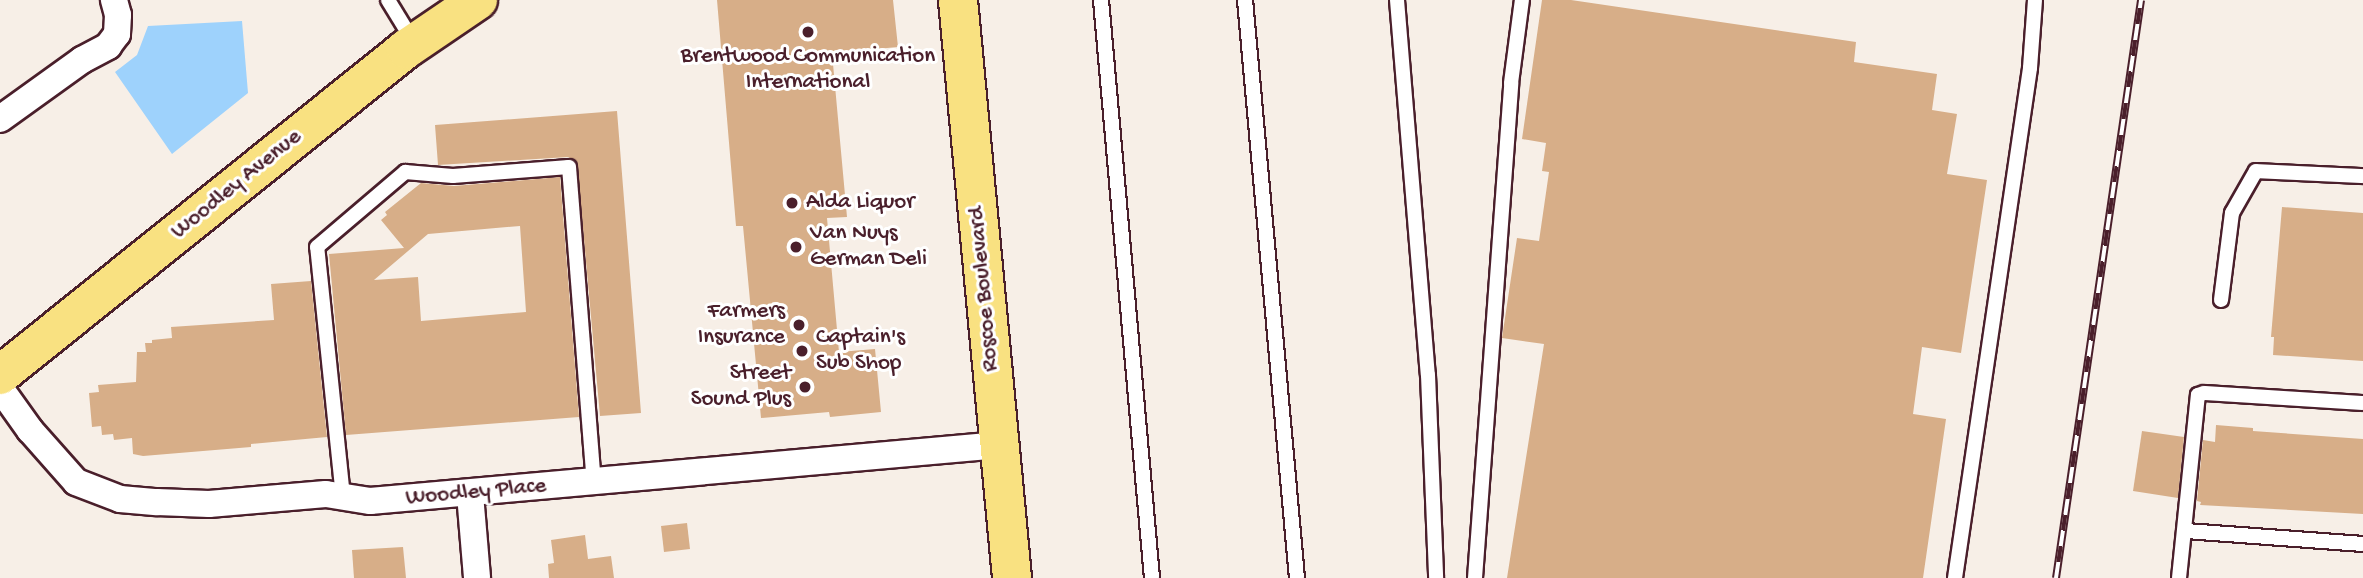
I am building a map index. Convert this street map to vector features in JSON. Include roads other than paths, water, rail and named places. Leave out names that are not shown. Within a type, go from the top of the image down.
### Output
[{"type":"main road","name":"Woodley Avenue","points":[[0,374],[414,43],[478,0]]},
{"type":"main road","name":"Roscoe Boulevard","points":[[958,0],[1012,578]]},
{"type":"street","points":[[0,119],[82,60],[108,46],[117,34],[118,15],[114,0]]},
{"type":"street","name":"Woodley Place","points":[[0,388],[30,430],[76,482],[120,499],[209,503],[326,494],[370,501],[1000,445]]},
{"type":"street","points":[[470,494],[477,578]]},
{"type":"lane","points":[[388,0],[414,43]]},
{"type":"lane","points":[[1101,0],[1152,578]]},
{"type":"lane","points":[[1245,0],[1297,578]]},
{"type":"lane","points":[[1397,0],[1428,374],[1436,578]]},
{"type":"lane","points":[[1475,578],[1505,164],[1522,0]]},
{"type":"lane","points":[[1955,578],[2030,68],[2035,0]]},
{"type":"lane","points":[[343,497],[317,247],[405,172],[453,176],[569,167],[594,482]]},
{"type":"lane","points":[[2221,300],[2232,212],[2256,171],[2363,176]]},
{"type":"lane","points":[[2179,578],[2186,531],[2198,395],[2204,393],[2363,403]]},
{"type":"lane","points":[[2186,531],[2363,544]]},
{"type":"water","points":[[242,21],[248,93],[172,154],[115,72],[137,55],[148,26]]},
{"type":"railway","points":[[2056,578],[2141,0]]},
{"type":"place","name":"Brentwood Communication International","points":[[808,32]]},
{"type":"place","name":"Alda Liquor","points":[[792,203]]},
{"type":"place","name":"Van Nuys German Deli","points":[[796,247]]},
{"type":"place","name":"Farmers Insurance","points":[[799,325]]},
{"type":"place","name":"Captain's Sub Shop","points":[[802,351]]},
{"type":"place","name":"Street Sound Plus","points":[[805,387]]}]
